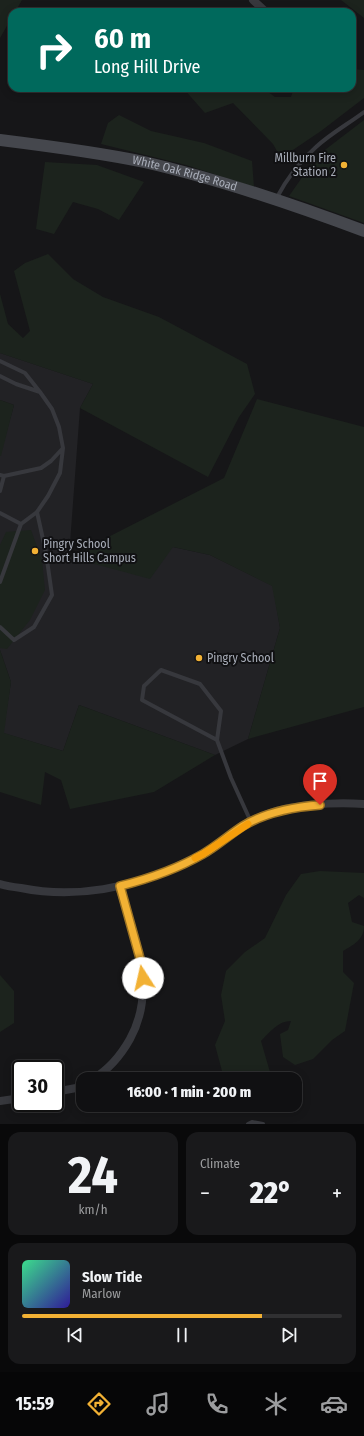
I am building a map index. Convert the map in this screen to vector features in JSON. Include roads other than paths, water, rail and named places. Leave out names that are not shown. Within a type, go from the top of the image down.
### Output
[{"type":"street","points":[[253,0],[262,8]]},
{"type":"street","name":"White Oak Ridge Road","points":[[0,140],[101,154],[145,162],[275,199],[364,231]]},
{"type":"street","points":[[0,884],[57,893],[120,886],[146,879],[196,857],[264,815],[307,806],[345,803],[364,804]]},
{"type":"street","points":[[102,1072],[114,1062],[128,1044],[137,1023],[143,1001],[141,962],[120,886]]},
{"type":"street","points":[[64,1090],[76,1088]]},
{"type":"street","points":[[0,1101],[12,1099]]},
{"type":"lane","points":[[275,199],[284,183],[316,147],[364,112]]},
{"type":"lane","points":[[0,361],[25,373],[40,392],[52,409],[59,427],[63,448],[60,473],[48,496],[37,512],[22,524],[0,582]]},
{"type":"lane","points":[[0,376],[16,384],[40,392]]},
{"type":"lane","points":[[0,491],[2,475],[41,468],[51,461],[63,448]]},
{"type":"lane","points":[[0,627],[14,640],[34,627],[52,595],[46,553],[37,512]]},
{"type":"lane","points":[[0,513],[22,524]]},
{"type":"lane","points":[[217,740],[142,700],[144,686],[161,670],[200,684],[221,711],[217,740],[231,778],[251,822]]},
{"type":"lane","points":[[248,1124],[252,1122],[260,1122],[263,1124]]},
{"type":"place","name":"Millburn Fire Station 2","points":[[344,165]]},
{"type":"place","name":"Pingry School Short Hills Campus","points":[[35,551]]},
{"type":"place","name":"Pingry School","points":[[199,658]]}]
